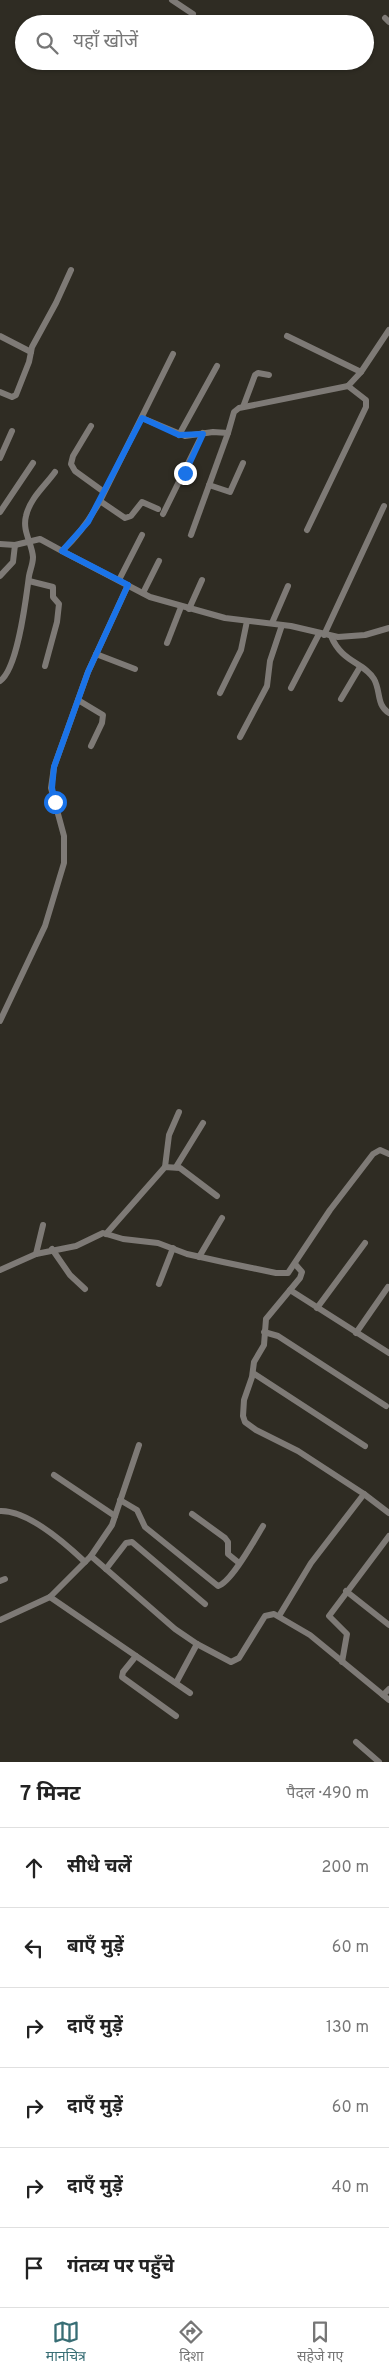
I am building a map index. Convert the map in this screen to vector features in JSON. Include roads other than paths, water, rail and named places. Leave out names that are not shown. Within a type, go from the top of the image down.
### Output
[{"type":"street","points":[[172,0],[193,14]]},
{"type":"street","points":[[0,392],[12,397],[15,396],[30,360],[31,352],[71,270]]},
{"type":"street","points":[[191,535],[234,412],[243,407],[348,386],[361,372],[389,330]]},
{"type":"street","points":[[0,336],[31,352]]},
{"type":"street","points":[[287,336],[361,372]]},
{"type":"street","points":[[62,551],[88,522],[100,501],[173,354]]},
{"type":"street","points":[[179,435],[217,366]]},
{"type":"street","points":[[243,407],[255,375],[258,373],[269,375]]},
{"type":"street","points":[[308,530],[366,408],[366,400],[348,386]]},
{"type":"street","points":[[142,418],[179,435],[228,433]]},
{"type":"street","points":[[91,426],[74,456],[72,464],[75,471],[104,492]]},
{"type":"street","points":[[0,458],[12,431]]},
{"type":"street","points":[[100,501],[124,518],[130,516],[142,502],[160,512],[203,434]]},
{"type":"street","points":[[0,512],[33,463]]},
{"type":"street","points":[[209,485],[230,492],[243,463]]},
{"type":"street","points":[[0,681],[5,676],[18,644],[33,557],[25,524],[28,509],[36,494],[55,472]]},
{"type":"street","points":[[291,688],[324,635],[384,506]]},
{"type":"street","points":[[119,580],[142,535]]},
{"type":"street","points":[[0,544],[15,545],[40,539],[143,593],[189,609],[247,621],[272,623],[324,635],[365,635],[389,628]]},
{"type":"street","points":[[0,576],[13,562],[15,545]]},
{"type":"street","points":[[143,593],[159,560]]},
{"type":"street","points":[[189,609],[202,580]]},
{"type":"street","points":[[29,581],[53,587],[53,597],[59,604],[57,622],[45,666]]},
{"type":"street","points":[[0,1021],[45,926],[64,863],[64,836],[51,778],[96,654],[128,585]]},
{"type":"street","points":[[272,623],[288,586]]},
{"type":"street","points":[[167,643],[181,607]]},
{"type":"street","points":[[220,693],[241,650],[247,621]]},
{"type":"street","points":[[240,737],[267,686],[270,661],[282,625]]},
{"type":"street","points":[[324,635],[339,651],[374,679],[380,705],[389,713]]},
{"type":"street","points":[[96,654],[135,669]]},
{"type":"street","points":[[342,699],[360,667]]},
{"type":"street","points":[[78,700],[103,716],[102,724],[91,746]]},
{"type":"street","points":[[106,1234],[165,1167],[169,1135],[179,1112]]},
{"type":"street","points":[[176,1167],[203,1123]]},
{"type":"street","points":[[0,1270],[36,1254],[52,1249],[76,1246],[100,1234],[106,1234],[123,1239],[158,1243],[199,1257],[283,1274],[292,1270],[330,1210],[373,1154],[380,1150],[389,1154]]},
{"type":"street","points":[[165,1167],[176,1167],[217,1196]]},
{"type":"street","points":[[199,1257],[222,1218]]},
{"type":"street","points":[[36,1254],[43,1225]]},
{"type":"street","points":[[317,1308],[365,1243]]},
{"type":"street","points":[[159,1284],[173,1248]]},
{"type":"street","points":[[52,1249],[70,1275],[85,1289]]},
{"type":"street","points":[[296,1264],[302,1275],[266,1319],[264,1345],[255,1359],[244,1400],[242,1410],[245,1422],[336,1474],[389,1513]]},
{"type":"street","points":[[356,1333],[388,1287]]},
{"type":"street","points":[[290,1290],[389,1353]]},
{"type":"street","points":[[264,1332],[278,1336],[386,1406]]},
{"type":"street","points":[[252,1373],[365,1446]]},
{"type":"street","points":[[0,1620],[50,1596],[91,1556],[105,1538],[115,1516],[139,1445]]},
{"type":"street","points":[[54,1475],[115,1516]]},
{"type":"street","points":[[279,1616],[311,1563],[364,1494]]},
{"type":"street","points":[[120,1500],[137,1510],[144,1527],[215,1584],[223,1584],[263,1526]]},
{"type":"street","points":[[0,1511],[13,1511],[32,1522],[71,1549],[85,1562]]},
{"type":"street","points":[[192,1514],[225,1538],[228,1542],[228,1554],[239,1563]]},
{"type":"street","points":[[342,1662],[347,1634],[329,1616],[389,1536]]},
{"type":"street","points":[[106,1569],[126,1543],[132,1542],[205,1604]]},
{"type":"street","points":[[91,1556],[175,1629],[197,1644],[234,1662],[239,1658],[265,1616],[271,1613],[310,1635],[389,1700]]},
{"type":"street","points":[[346,1591],[389,1625]]},
{"type":"street","points":[[50,1596],[190,1693]]},
{"type":"street","points":[[176,1683],[197,1644]]},
{"type":"street","points":[[136,1656],[122,1676],[176,1716]]},
{"type":"street","points":[[383,1695],[389,1689]]},
{"type":"street","points":[[356,1742],[379,1762]]}]
